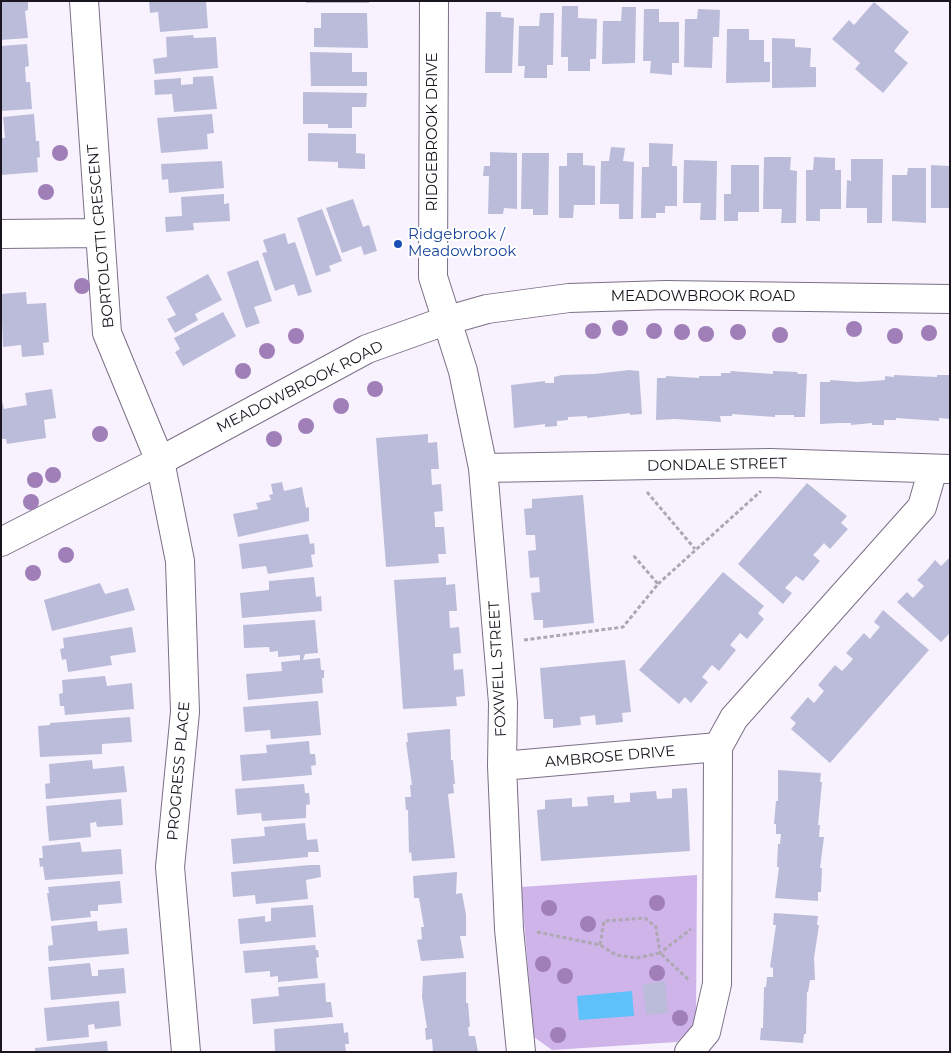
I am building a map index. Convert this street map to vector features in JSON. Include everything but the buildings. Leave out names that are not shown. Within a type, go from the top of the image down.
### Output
[{"type":"street","name":"BORTOLOTTI CRESCENT","points":[[84,1],[99,233],[108,333],[160,461]]},
{"type":"street","name":"RIDGEBROOK DRIVE","points":[[434,1],[433,277],[446,321]]},
{"type":"street","points":[[1,234],[99,233]]},
{"type":"street","name":"MEADOWBROOK ROAD","points":[[1,542],[160,461],[367,349],[446,321],[487,309],[569,298],[666,295],[950,299]]},
{"type":"street","name":"FOXWELL STREET","points":[[446,321],[463,371],[483,468],[503,703],[502,766],[508,929],[521,1052]]},
{"type":"street","name":"PROGRESS PLACE","points":[[160,461],[180,561],[186,712],[170,867],[186,1052]]},
{"type":"street","name":"DONDALE STREET","points":[[483,468],[770,463],[942,469]]},
{"type":"street","points":[[689,1052],[706,1032],[717,984],[718,747],[734,718],[922,507],[942,469]]},
{"type":"street","name":"AMBROSE DRIVE","points":[[502,766],[718,747]]},
{"type":"path","points":[[498,643],[622,627],[658,584],[762,489],[770,463]]},
{"type":"path","points":[[625,466],[695,549]]},
{"type":"path","points":[[633,555],[658,584]]},
{"type":"path","points":[[600,945],[604,921],[644,918],[656,927],[660,953],[690,981],[717,984]]},
{"type":"path","points":[[508,929],[548,933],[600,945],[616,955],[637,958],[660,953],[686,930],[718,919]]},
{"type":"shaded area","points":[[697,875],[696,1023],[677,1042],[552,1050],[534,1037],[521,887]]},
{"type":"water","points":[[632,991],[634,1016],[579,1020],[577,996]]},
{"type":"place","name":"Ridgebrook / Meadowbrook","points":[[398,244]]}]
